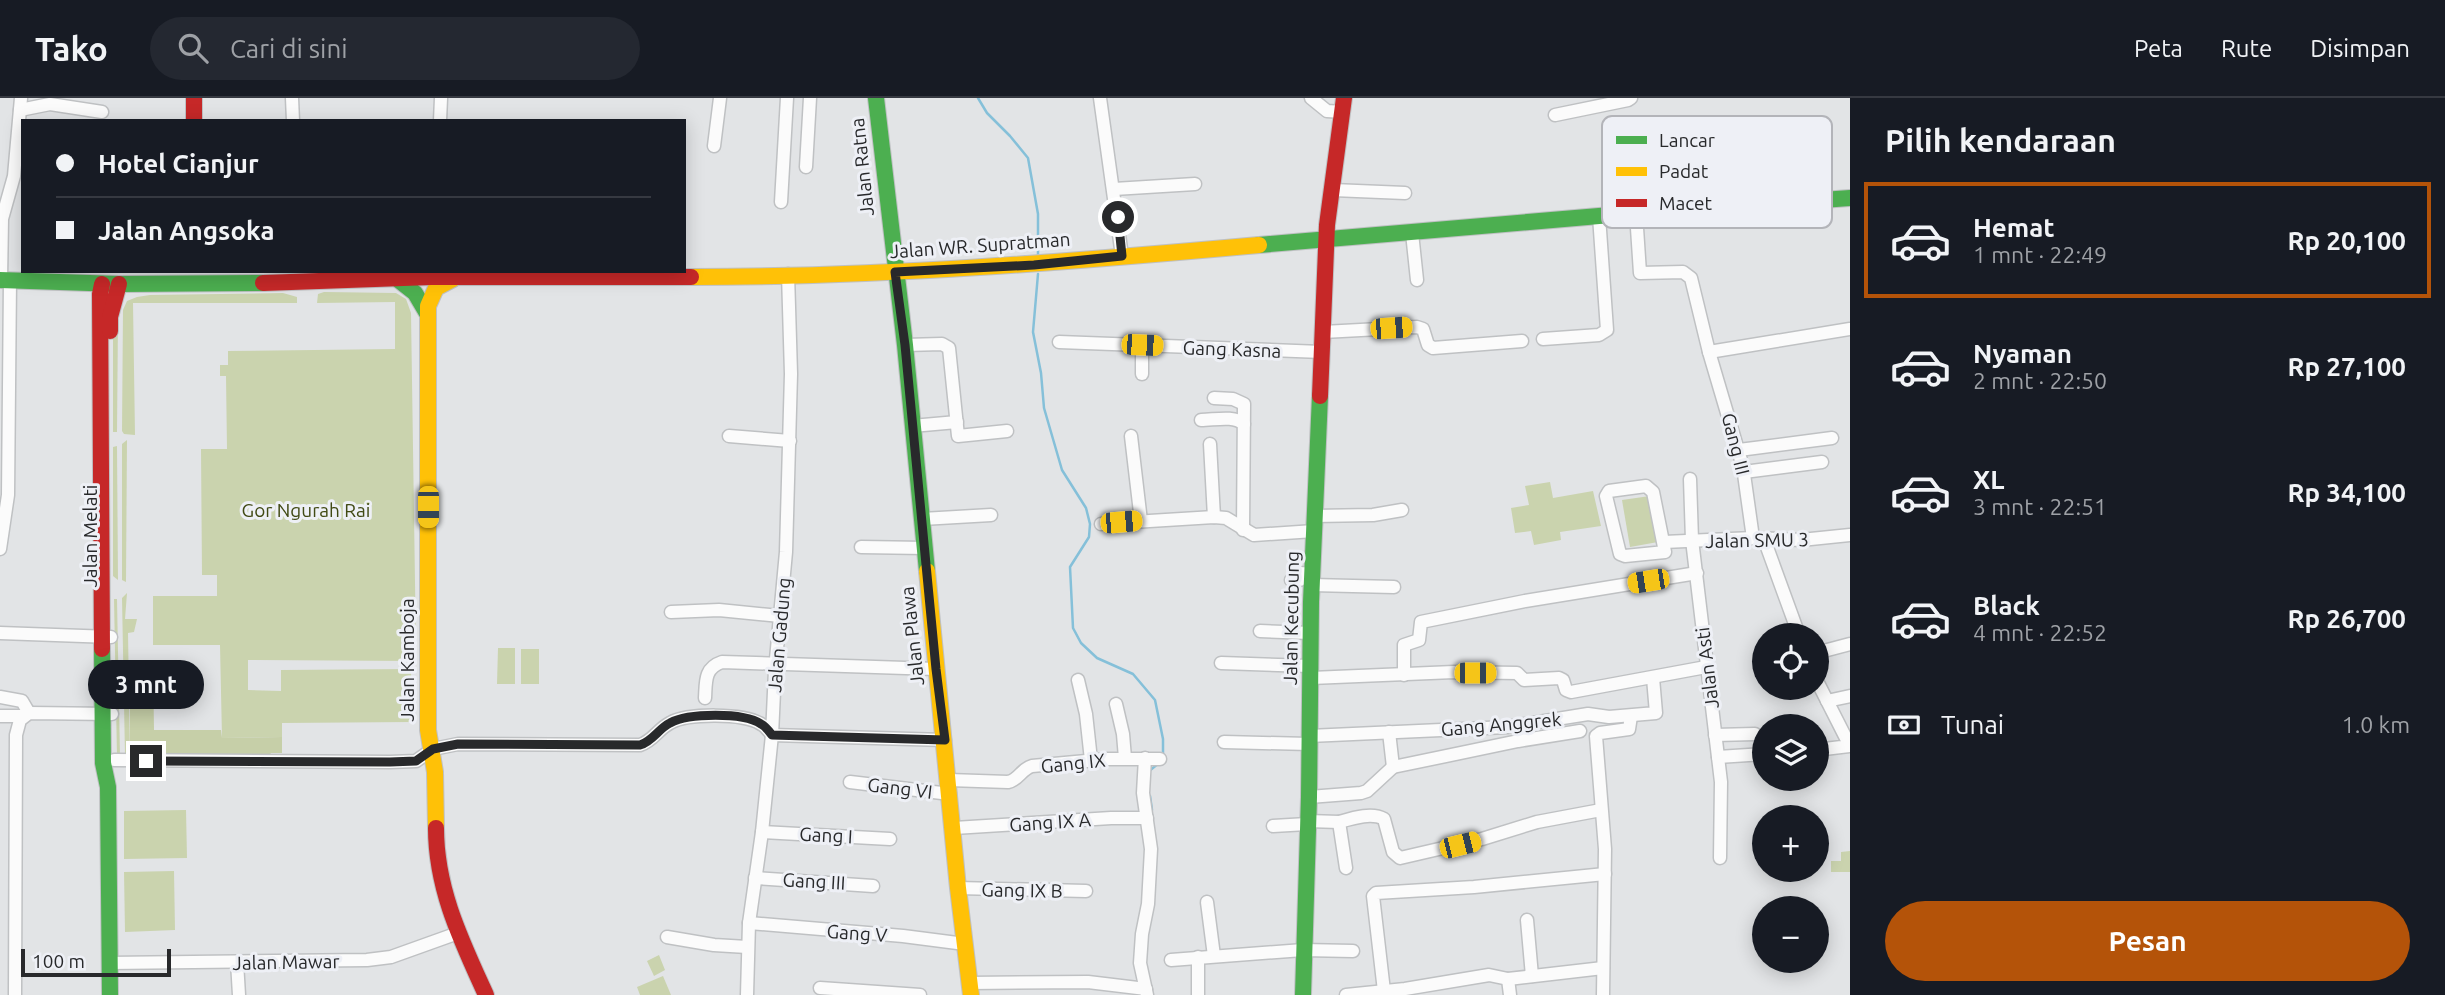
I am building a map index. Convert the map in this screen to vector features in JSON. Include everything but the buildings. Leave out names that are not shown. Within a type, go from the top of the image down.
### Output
[{"type":"street","points":[[194,98],[194,119]]},
{"type":"street","points":[[292,98],[293,119]]},
{"type":"street","points":[[440,119],[441,98]]},
{"type":"street","points":[[714,146],[720,98]]},
{"type":"street","points":[[781,202],[787,98]]},
{"type":"street","points":[[806,167],[810,98]]},
{"type":"street","name":"Jalan Ratna","points":[[876,98],[895,272]]},
{"type":"street","points":[[1100,98],[1122,256]]},
{"type":"street","points":[[1311,98],[1327,111],[1343,105]]},
{"type":"street","points":[[1555,115],[1631,98]]},
{"type":"street","points":[[0,549],[8,495],[2,219],[14,176],[21,104],[50,104],[102,112]]},
{"type":"street","name":"Jalan Kecubung","points":[[1303,995],[1314,524],[1328,217],[1343,105]]},
{"type":"street","points":[[1114,189],[1195,184]]},
{"type":"street","points":[[1333,190],[1405,193]]},
{"type":"street","name":"Jalan WR. Supratman","points":[[1832,199],[1850,198]]},
{"type":"street","points":[[1543,338],[1599,335],[1607,330],[1599,216]]},
{"type":"street","name":"Jalan WR. Supratman","points":[[4,280],[110,284],[195,278],[396,278],[431,274],[459,278],[895,272],[1034,265],[1602,216]]},
{"type":"street","name":"Gang III","points":[[1637,228],[1640,273],[1679,272],[1689,275],[1739,450],[1759,538],[1794,623]]},
{"type":"street","points":[[1412,233],[1417,280]]},
{"type":"street","name":"Jalan Plawa","points":[[895,272],[905,345],[970,989]]},
{"type":"street","name":"Jalan Gadung","points":[[747,995],[749,923],[772,735],[786,552],[791,374],[788,274]]},
{"type":"street","points":[[396,278],[415,293],[428,315]]},
{"type":"street","name":"Jalan Kamboja","points":[[459,278],[435,287],[430,298],[428,315],[427,708],[436,776],[438,858],[443,889],[458,933],[486,995]]},
{"type":"street","name":"Jalan Melati","points":[[110,284],[108,714],[103,763],[107,787],[110,995]]},
{"type":"street","points":[[1323,332],[1417,327],[1423,329],[1428,345],[1433,348],[1522,341]]},
{"type":"street","points":[[1709,352],[1850,329]]},
{"type":"street","name":"Gang Kasna","points":[[1059,342],[1322,352]]},
{"type":"street","points":[[905,345],[942,344],[949,348],[958,436],[1007,431]]},
{"type":"street","points":[[1142,345],[1142,374]]},
{"type":"street","points":[[1214,398],[1233,399],[1244,404],[1243,530]]},
{"type":"street","points":[[1201,420],[1238,419],[1244,424]]},
{"type":"street","points":[[912,426],[957,422]]},
{"type":"street","points":[[729,436],[790,440]]},
{"type":"street","points":[[1131,436],[1141,521]]},
{"type":"street","points":[[1739,450],[1832,438]]},
{"type":"street","points":[[1210,444],[1214,517]]},
{"type":"street","points":[[1744,472],[1822,462]]},
{"type":"street","name":"Jalan Asti","points":[[1690,479],[1692,540],[1722,803],[1720,858]]},
{"type":"street","name":"Jalan SMU 3","points":[[1646,486],[1650,488],[1664,542],[1663,554],[1620,554],[1606,499],[1608,492],[1646,486]]},
{"type":"street","points":[[1101,524],[1214,517],[1226,518],[1254,535],[1402,510]]},
{"type":"street","points":[[922,519],[991,514]]},
{"type":"street","name":"Jalan SMU 3","points":[[1664,542],[1759,538],[1801,540],[1850,535]]},
{"type":"street","points":[[861,547],[925,548]]},
{"type":"street","points":[[1291,580],[1300,580],[1300,573],[1312,580],[1394,587]]},
{"type":"street","points":[[1404,675],[1404,645],[1419,640],[1421,622],[1525,601],[1696,573]]},
{"type":"street","points":[[671,612],[719,610],[780,616]]},
{"type":"street","points":[[1260,631],[1310,633]]},
{"type":"street","points":[[0,633],[107,637]]},
{"type":"street","points":[[1829,650],[1850,644]]},
{"type":"street","points":[[705,698],[706,674],[714,665],[722,662],[936,669]]},
{"type":"street","points":[[1221,663],[1310,672],[1404,675],[1517,673],[1524,680],[1559,678],[1563,680],[1566,690],[1571,692],[1706,667]]},
{"type":"street","name":"Gang Anggrek","points":[[1224,742],[1309,740],[1389,732],[1507,727],[1588,714],[1609,717],[1656,713],[1653,678]]},
{"type":"street","points":[[1079,680],[1091,760]]},
{"type":"street","points":[[1829,749],[1850,747],[1827,701],[1850,696]]},
{"type":"street","points":[[0,697],[22,701],[26,715]]},
{"type":"street","points":[[1116,704],[1125,758]]},
{"type":"street","points":[[0,716],[108,714]]},
{"type":"street","name":"Jalan Melati","points":[[107,787],[114,760],[108,714]]},
{"type":"street","points":[[15,995],[15,749],[17,727],[26,715]]},
{"type":"street","points":[[114,760],[406,762],[421,759],[433,749],[458,744],[640,745],[650,741],[669,723],[690,716],[749,720],[762,724],[772,735],[945,740]]},
{"type":"street","points":[[1603,995],[1605,874],[1596,736],[1600,733],[1629,730],[1631,716]]},
{"type":"street","points":[[1309,797],[1362,793],[1393,767],[1580,731]]},
{"type":"street","points":[[1389,732],[1393,767]]},
{"type":"street","points":[[1715,735],[1752,734]]},
{"type":"street","points":[[0,748],[15,749]]},
{"type":"street","points":[[1718,757],[1752,755]]},
{"type":"street","points":[[970,989],[1088,982],[1147,992],[1140,963],[1148,904],[1151,849],[1143,793],[1145,758]]},
{"type":"street","name":"Gang IX","points":[[949,787],[1008,782],[1017,779],[1029,767],[1091,760],[1160,759]]},
{"type":"street","name":"Gang VI","points":[[850,782],[949,787]]},
{"type":"street","points":[[0,793],[15,792]]},
{"type":"street","points":[[1273,826],[1339,822],[1374,815],[1386,822],[1393,852],[1397,857],[1482,839],[1537,822],[1601,810]]},
{"type":"street","name":"Gang IX A","points":[[954,828],[1147,817]]},
{"type":"street","points":[[1339,822],[1346,868]]},
{"type":"street","name":"Gang I","points":[[762,832],[890,839]]},
{"type":"street","points":[[1384,991],[1373,895],[1376,893],[1605,874]]},
{"type":"street","name":"Gang III","points":[[755,878],[873,886]]},
{"type":"street","name":"Gang IX B","points":[[958,888],[1086,891]]},
{"type":"street","points":[[1207,902],[1214,956]]},
{"type":"street","points":[[1527,920],[1532,976]]},
{"type":"street","name":"Gang V","points":[[749,923],[965,944]]},
{"type":"street","name":"Jalan Mawar","points":[[110,963],[367,960],[391,957],[458,933]]},
{"type":"street","points":[[667,937],[714,946],[747,947]]},
{"type":"street","points":[[1171,960],[1304,950],[1353,951]]},
{"type":"street","points":[[1198,957],[1198,995]]},
{"type":"street","points":[[237,962],[239,995]]},
{"type":"street","points":[[1346,995],[1489,975],[1508,979],[1603,968]]},
{"type":"street","points":[[1508,979],[1510,995]]},
{"type":"street","points":[[820,988],[920,995]]},
{"type":"green space","points":[[283,293],[297,297],[297,303],[133,303],[135,435],[124,434],[123,310],[127,301],[150,295]]},
{"type":"green space","name":"Gor Ngurah Rai","points":[[396,293],[406,299],[411,313],[416,650],[413,661],[248,660],[248,690],[281,691],[281,670],[411,669],[412,722],[282,723],[282,737],[222,738],[220,645],[153,645],[153,596],[217,596],[217,575],[202,575],[201,449],[227,449],[226,376],[220,376],[220,365],[228,365],[228,351],[395,349],[395,302],[317,303],[318,294]]},
{"type":"green space","points":[[113,318],[118,318],[117,432],[113,432]]},
{"type":"green space","points":[[127,440],[126,582],[122,580],[122,444]]},
{"type":"green space","points":[[117,446],[118,580],[113,576],[113,447]]},
{"type":"green space","points":[[1550,482],[1553,498],[1593,491],[1601,526],[1560,532],[1561,540],[1534,545],[1531,531],[1515,533],[1511,508],[1529,505],[1525,486]]},
{"type":"green space","points":[[1650,496],[1658,542],[1630,547],[1622,500]]},
{"type":"green space","points":[[127,593],[125,619],[137,619],[134,632],[128,633],[130,756],[125,756],[122,598]]},
{"type":"green space","points":[[114,599],[117,599],[120,757],[117,757]]},
{"type":"green space","points":[[498,648],[515,648],[515,684],[497,684]]},
{"type":"green space","points":[[521,649],[539,649],[539,684],[521,684]]},
{"type":"green space","points":[[153,662],[154,730],[221,730],[222,738],[282,737],[282,753],[271,753],[269,756],[130,756],[130,675],[140,665]]},
{"type":"green space","points":[[186,810],[187,858],[124,859],[124,811]]},
{"type":"green space","points":[[1850,851],[1850,872],[1831,872],[1831,861],[1841,861],[1841,852]]},
{"type":"green space","points":[[174,871],[175,930],[125,932],[124,872]]},
{"type":"green space","points":[[659,955],[665,970],[654,976],[647,961]]},
{"type":"green space","points":[[663,976],[671,995],[640,995],[637,987]]},
{"type":"waterway","points":[[978,98],[987,113],[1028,158],[1038,214],[1038,257]]},
{"type":"waterway","points":[[1038,274],[1033,332],[1044,408],[1062,470],[1086,508],[1090,524],[1089,537],[1070,567],[1073,628],[1081,643],[1097,658],[1133,674],[1155,700],[1163,739],[1163,758]]},
{"type":"waterway","points":[[1148,772],[1159,763]]},
{"type":"waterway","points":[[1150,796],[1152,810]]},
{"type":"traffic: fast","points":[[876,98],[905,345],[927,571]]},
{"type":"traffic: fast","points":[[1832,199],[1850,198]]},
{"type":"traffic: fast","points":[[1259,245],[1602,216]]},
{"type":"traffic: fast","points":[[396,278],[415,293],[428,315]]},
{"type":"traffic: fast","points":[[0,280],[119,284],[263,283]]},
{"type":"traffic: fast","points":[[1303,995],[1311,602],[1320,396]]},
{"type":"traffic: fast","points":[[102,649],[103,763],[108,787],[110,995]]},
{"type":"traffic: slow","points":[[691,277],[975,267],[1259,245]]},
{"type":"traffic: slow","points":[[436,828],[435,772],[428,730],[428,306],[436,288],[453,279]]},
{"type":"traffic: slow","points":[[927,571],[971,995]]},
{"type":"traffic: jam","points":[[194,98],[194,119]]},
{"type":"traffic: jam","points":[[1320,396],[1327,225],[1344,98]]},
{"type":"traffic: jam","points":[[263,283],[431,277],[691,277]]},
{"type":"traffic: jam","points":[[102,284],[102,649]]},
{"type":"traffic: jam","points":[[110,331],[110,317],[119,284]]},
{"type":"traffic: jam","points":[[436,828],[445,893],[459,934],[486,995]]},
{"type":"route","points":[[146,761],[390,762],[416,761],[433,749],[447,744],[643,745],[669,723],[690,716],[749,720],[762,724],[772,735],[945,740],[905,345],[895,272],[1034,265],[1122,256],[1118,217]]}]
